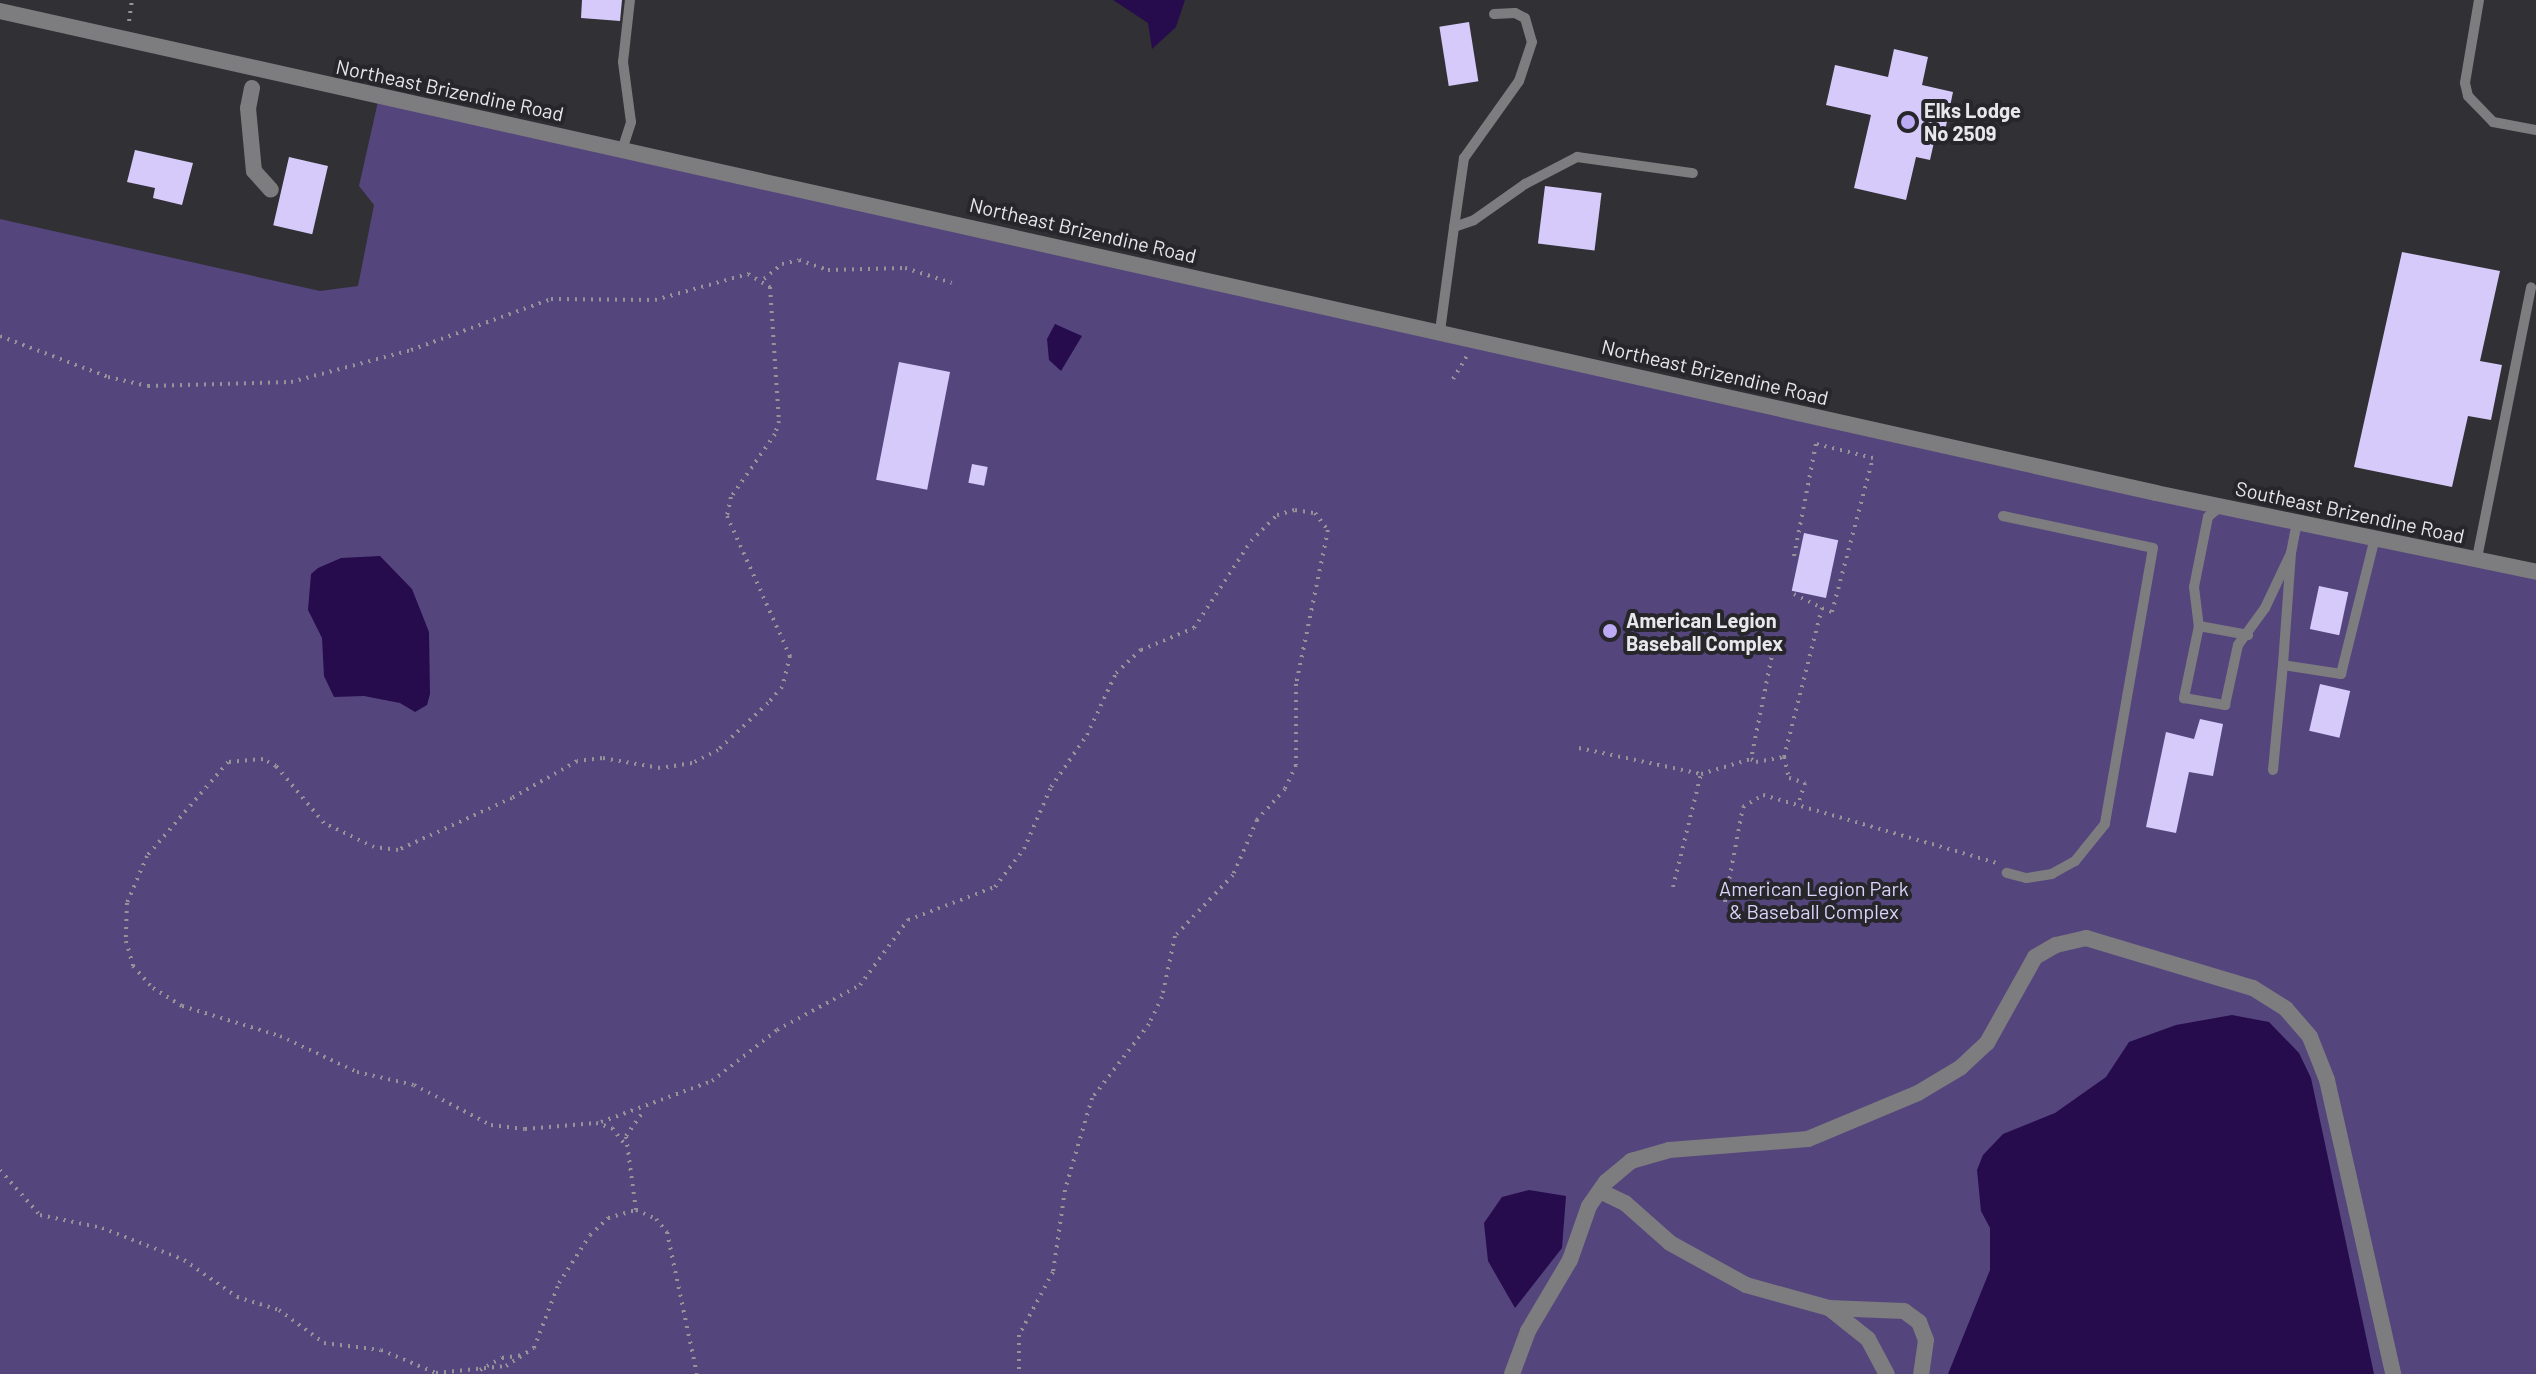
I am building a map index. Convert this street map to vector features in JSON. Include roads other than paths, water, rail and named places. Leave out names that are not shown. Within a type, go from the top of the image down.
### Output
[{"type":"street","name":"Northeast Brizendine Road","points":[[0,11],[623,147],[2156,493]]},
{"type":"street","points":[[252,88],[248,108],[254,171],[271,190]]},
{"type":"street","name":"Southeast Brizendine Road","points":[[2156,493],[2536,572]]},
{"type":"street","points":[[1512,1374],[1528,1331],[1570,1260],[1589,1206],[1631,1161],[1649,1154],[1799,1140],[1861,1120],[1939,1082],[1974,1056],[1998,1028],[2035,957],[2056,945],[2086,938],[2126,946],[2253,988],[2286,1009],[2310,1037],[2327,1080],[2393,1374]]},
{"type":"street","points":[[1600,1191],[1625,1203],[1670,1243],[1709,1267],[1785,1300],[1829,1308],[1904,1311],[1912,1316],[1926,1340],[1921,1374]]},
{"type":"street","points":[[1829,1308],[1868,1339],[1887,1374]]},
{"type":"lane","points":[[623,147],[631,122],[623,62],[630,0]]},
{"type":"lane","points":[[2479,0],[2465,83],[2468,96],[2493,122],[2536,130]]},
{"type":"lane","points":[[1440,331],[1464,158],[1519,81],[1532,42],[1525,18],[1515,13],[1494,14]]},
{"type":"lane","points":[[1454,227],[1474,220],[1525,184],[1577,157],[1693,173]]},
{"type":"lane","points":[[2477,558],[2531,287]]},
{"type":"lane","points":[[2221,506],[2208,517],[2197,573],[2199,626],[2184,698],[2225,705],[2238,645],[2248,635],[2291,553]]},
{"type":"lane","points":[[2003,516],[2153,548],[2105,824],[2075,861],[2052,874],[2026,878],[2007,873]]},
{"type":"lane","points":[[2273,770],[2291,553],[2297,522]]},
{"type":"lane","points":[[2283,665],[2341,674],[2375,538]]},
{"type":"lane","points":[[2199,626],[2248,635]]},
{"type":"place","name":"Elks Lodge No 2509","points":[[1908,122]]},
{"type":"place","name":"American Legion Baseball Complex","points":[[1610,631]]},
{"type":"park label","name":"American Legion Park & Baseball Complex","points":[[1814,900]]}]
